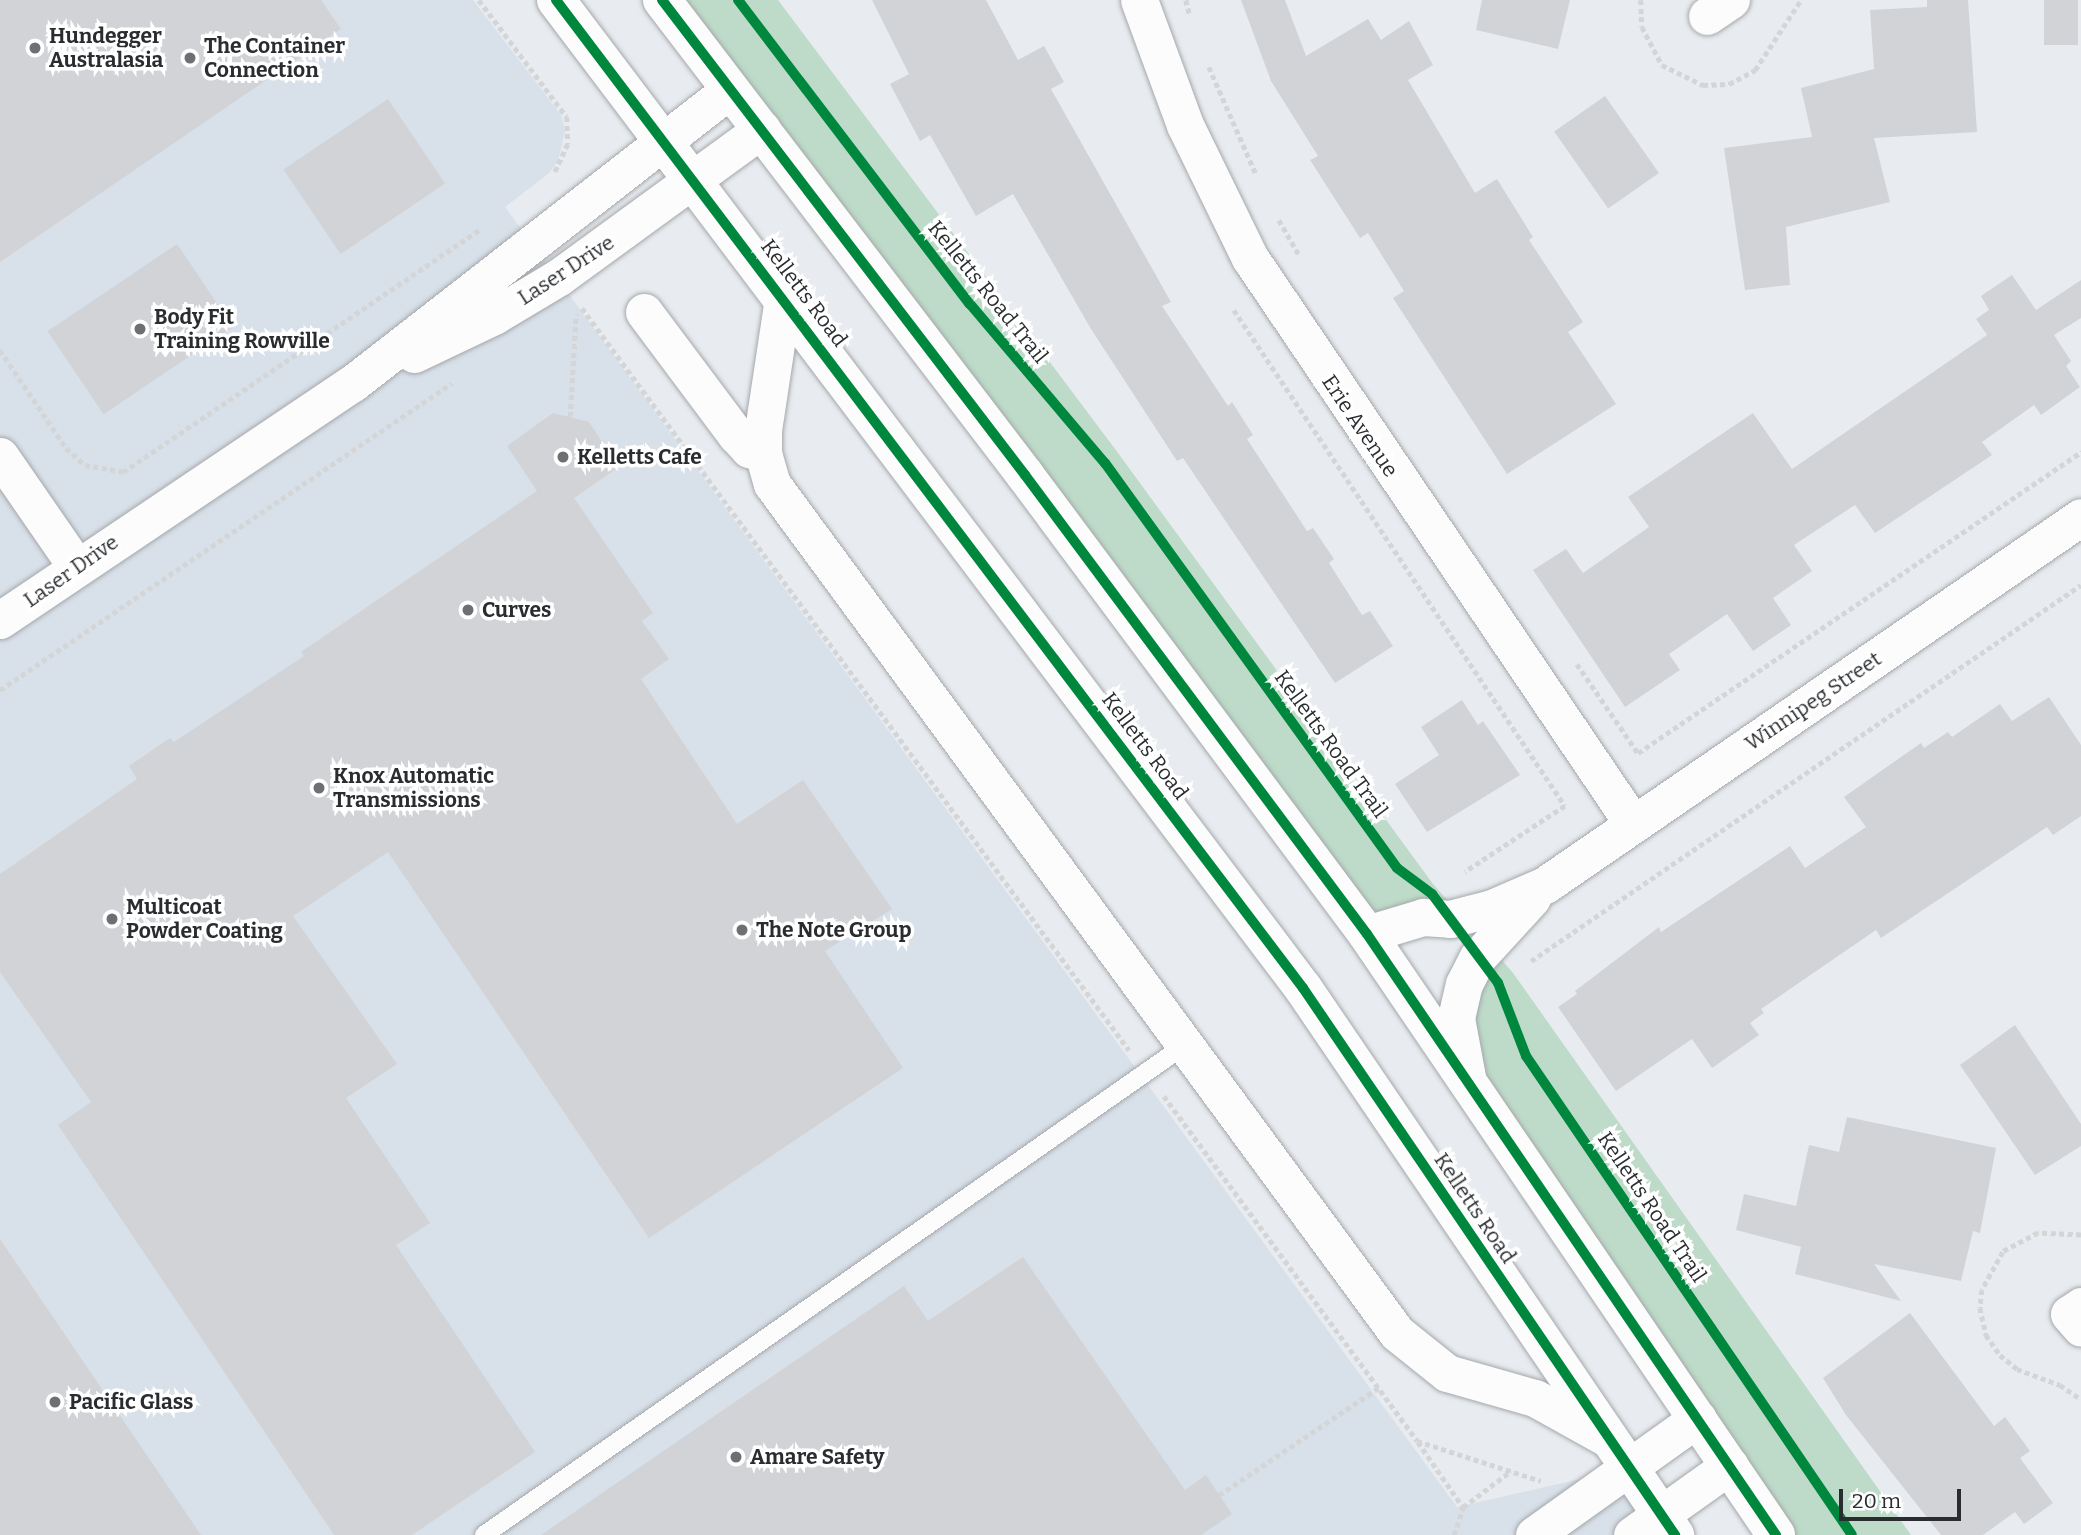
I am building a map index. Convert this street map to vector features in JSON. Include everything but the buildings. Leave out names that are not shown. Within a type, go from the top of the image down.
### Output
[{"type":"main road","name":"Kelletts Road","points":[[556,0],[1303,988],[1620,1454],[1656,1528]]},
{"type":"main road","points":[[662,0],[1367,934],[1467,1077],[1776,1535]]},
{"type":"street","name":"Erie Avenue","points":[[1139,0],[1185,125],[1250,258],[1633,824]]},
{"type":"street","name":"Laser Drive","points":[[0,620],[76,566],[352,383],[730,89]]},
{"type":"street","name":"Laser Drive","points":[[352,383],[494,316],[583,261],[762,129]]},
{"type":"street","name":"Kelletts Road","points":[[783,298],[763,453],[772,484],[1397,1333],[1420,1355],[1447,1373],[1535,1398],[1620,1454]]},
{"type":"street","points":[[644,312],[736,435],[749,449],[763,453]]},
{"type":"street","points":[[0,456],[76,566]]},
{"type":"street","name":"Winnipeg Street","points":[[1367,934],[1423,917],[1441,906],[1492,908],[1545,885],[2081,517]]},
{"type":"street","name":"Winnipeg Street","points":[[1467,1077],[1456,1018],[1464,984],[1478,957],[1545,885]]},
{"type":"street","points":[[2081,1306],[2069,1314],[2081,1328]]},
{"type":"street","points":[[1534,1535],[1620,1454],[1698,1418]]},
{"type":"street","points":[[1656,1528],[1730,1465]]},
{"type":"lane","points":[[484,1535],[1185,1045]]},
{"type":"path","points":[[479,0],[567,117],[564,157],[547,180]]},
{"type":"path","points":[[1185,0],[1192,21]]},
{"type":"path","points":[[1203,54],[1260,181]]},
{"type":"path","points":[[1278,218],[1304,263]]},
{"type":"path","points":[[0,351],[66,448],[85,464],[123,472],[489,223]]},
{"type":"path","points":[[570,417],[574,299],[1378,1387],[1463,1507]]},
{"type":"path","points":[[0,690],[462,376]]},
{"type":"path","points":[[1575,662],[1638,753],[2081,452]]},
{"type":"path","points":[[1521,968],[2081,585]]},
{"type":"path","points":[[1441,906],[1565,806]]},
{"type":"path","points":[[2081,1235],[2038,1233],[2003,1252],[1982,1290],[1980,1308],[1986,1335],[2000,1355],[2017,1369],[2060,1385],[2081,1399]]},
{"type":"path","points":[[1219,1495],[1378,1387]]},
{"type":"path","points":[[1417,1441],[1552,1485]]},
{"type":"path","points":[[1454,1535],[1463,1507],[1511,1471]]},
{"type":"shaded area","points":[[0,0],[473,0],[561,115],[565,131],[558,161],[549,173],[505,207],[1457,1507],[1629,1468],[1675,1535],[0,1535]]},
{"type":"green space","points":[[662,0],[778,0],[1118,453],[1433,884],[1461,916],[1367,934]]},
{"type":"green space","points":[[1487,943],[1513,973],[1911,1535],[1776,1535],[1467,1077],[1464,984]]},
{"type":"cycle path","points":[[556,0],[1303,988],[1675,1535]]},
{"type":"cycle path","points":[[662,0],[1025,475],[1367,934],[1776,1535]]},
{"type":"cycle path","name":"Kelletts Road Trail","points":[[738,0],[970,304],[1105,463],[1397,868],[1432,894],[1498,983],[1526,1056],[1852,1535]]},
{"type":"place","name":"Hundegger Australasia","points":[[35,48]]},
{"type":"place","name":"The Container Connection","points":[[190,58]]},
{"type":"place","name":"Body Fit Training Rowville","points":[[140,329]]},
{"type":"place","name":"Kelletts Cafe","points":[[563,457]]},
{"type":"place","name":"Curves","points":[[468,610]]},
{"type":"place","name":"Knox Automatic Transmissions","points":[[319,788]]},
{"type":"place","name":"Multicoat Powder Coating","points":[[112,919]]},
{"type":"place","name":"The Note Group","points":[[742,930]]},
{"type":"place","name":"Pacific Glass","points":[[55,1402]]},
{"type":"place","name":"Amare Safety","points":[[736,1457]]}]
